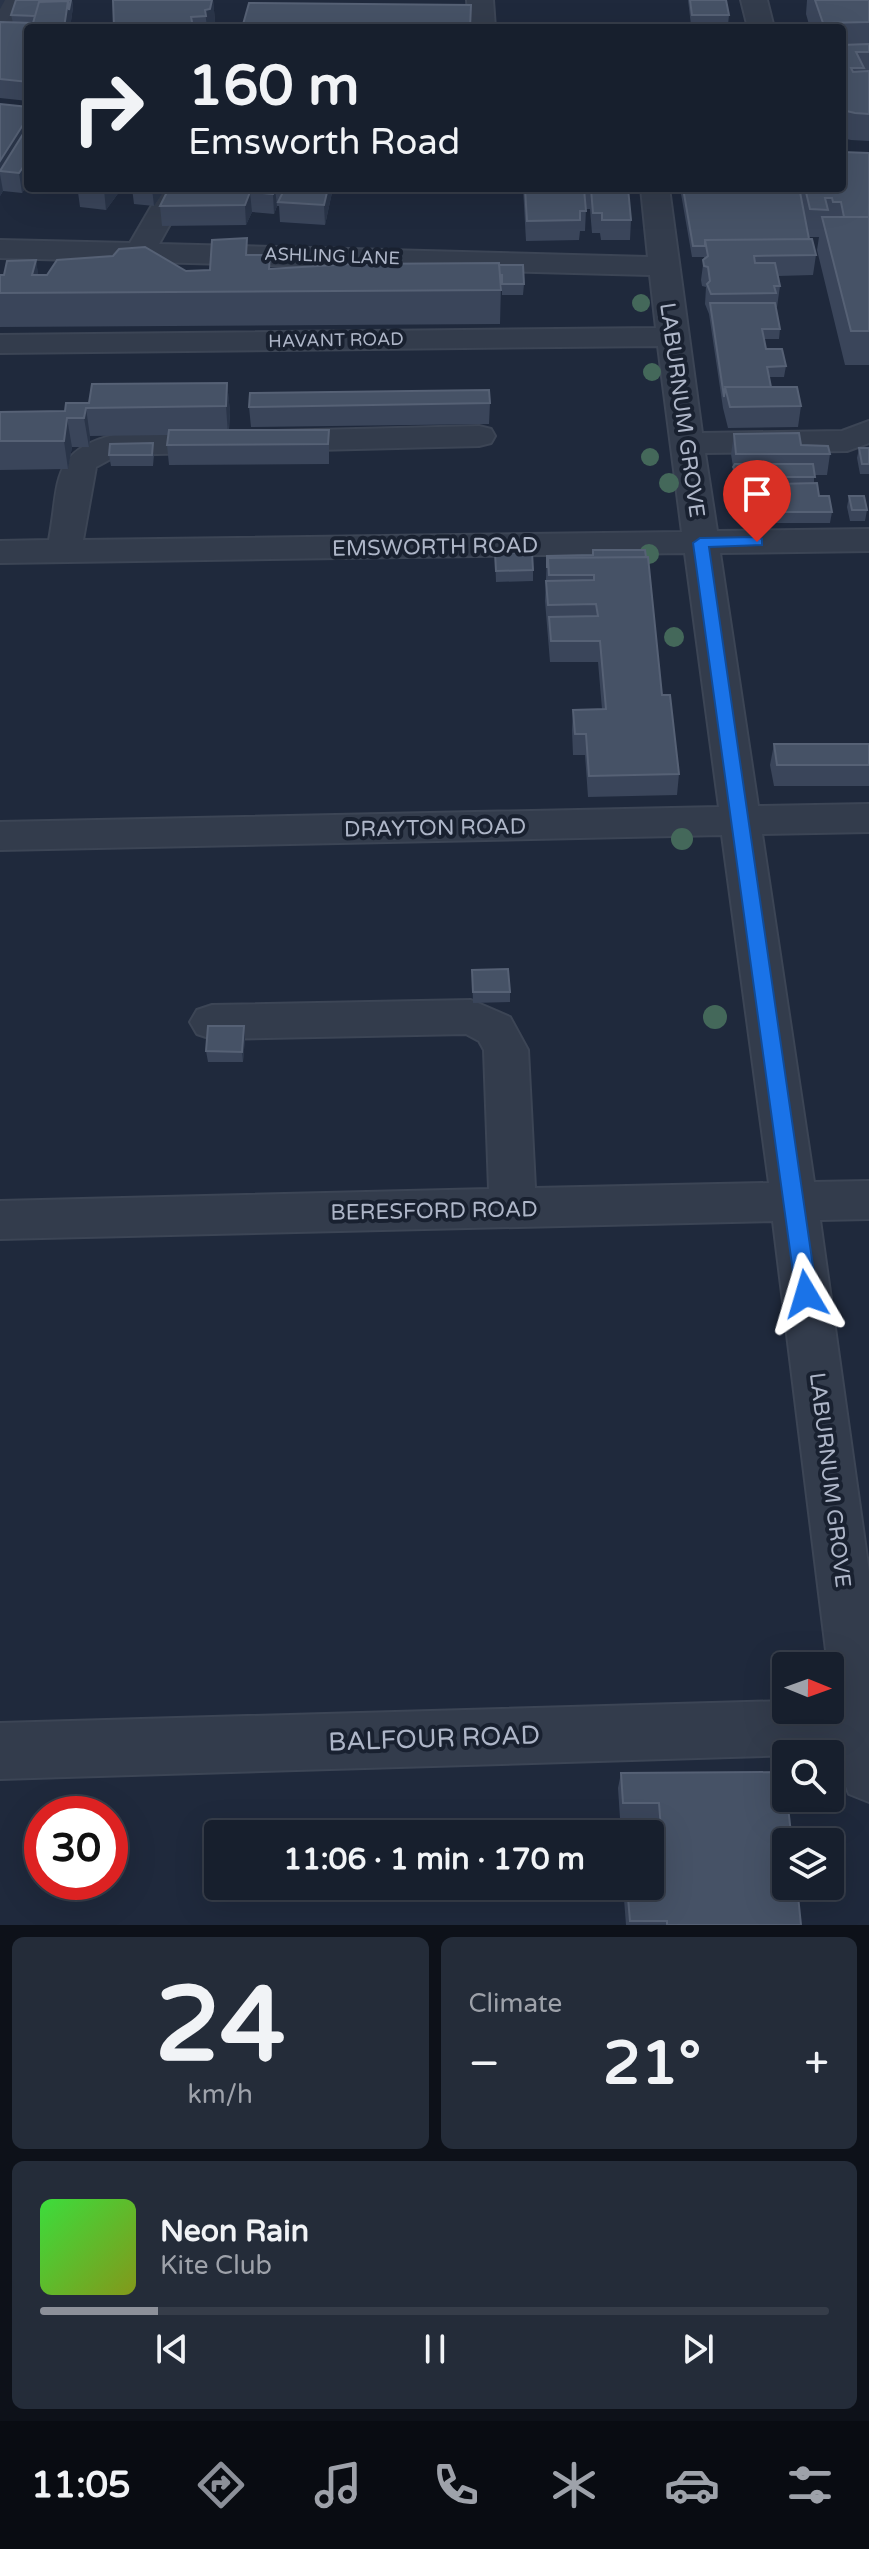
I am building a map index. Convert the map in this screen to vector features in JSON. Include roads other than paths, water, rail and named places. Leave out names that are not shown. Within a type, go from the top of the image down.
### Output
[{"type":"street","points":[[0,25],[11,0]]},
{"type":"street","points":[[480,0],[482,24]]},
{"type":"street","points":[[754,0],[760,24]]},
{"type":"street","points":[[140,251],[174,192]]},
{"type":"street","name":"LABURNUM GROVE","points":[[655,192],[686,443],[867,1742]]},
{"type":"street","name":"ASHLING LANE","points":[[0,249],[664,266]]},
{"type":"street","name":"HAVANT ROAD","points":[[0,344],[672,337]]},
{"type":"street","points":[[686,443],[847,441],[869,431]]},
{"type":"street","points":[[64,551],[80,463],[94,452],[114,445],[479,436]]},
{"type":"street","name":"EMSWORTH ROAD","points":[[0,552],[869,540]]},
{"type":"street","name":"DRAYTON ROAD","points":[[0,836],[869,818]]},
{"type":"street","points":[[212,1022],[471,1017],[495,1029],[506,1050],[513,1208]]},
{"type":"street","name":"BERESFORD ROAD","points":[[0,1220],[869,1200]]},
{"type":"street","name":"BALFOUR ROAD","points":[[0,1751],[867,1742]]}]
